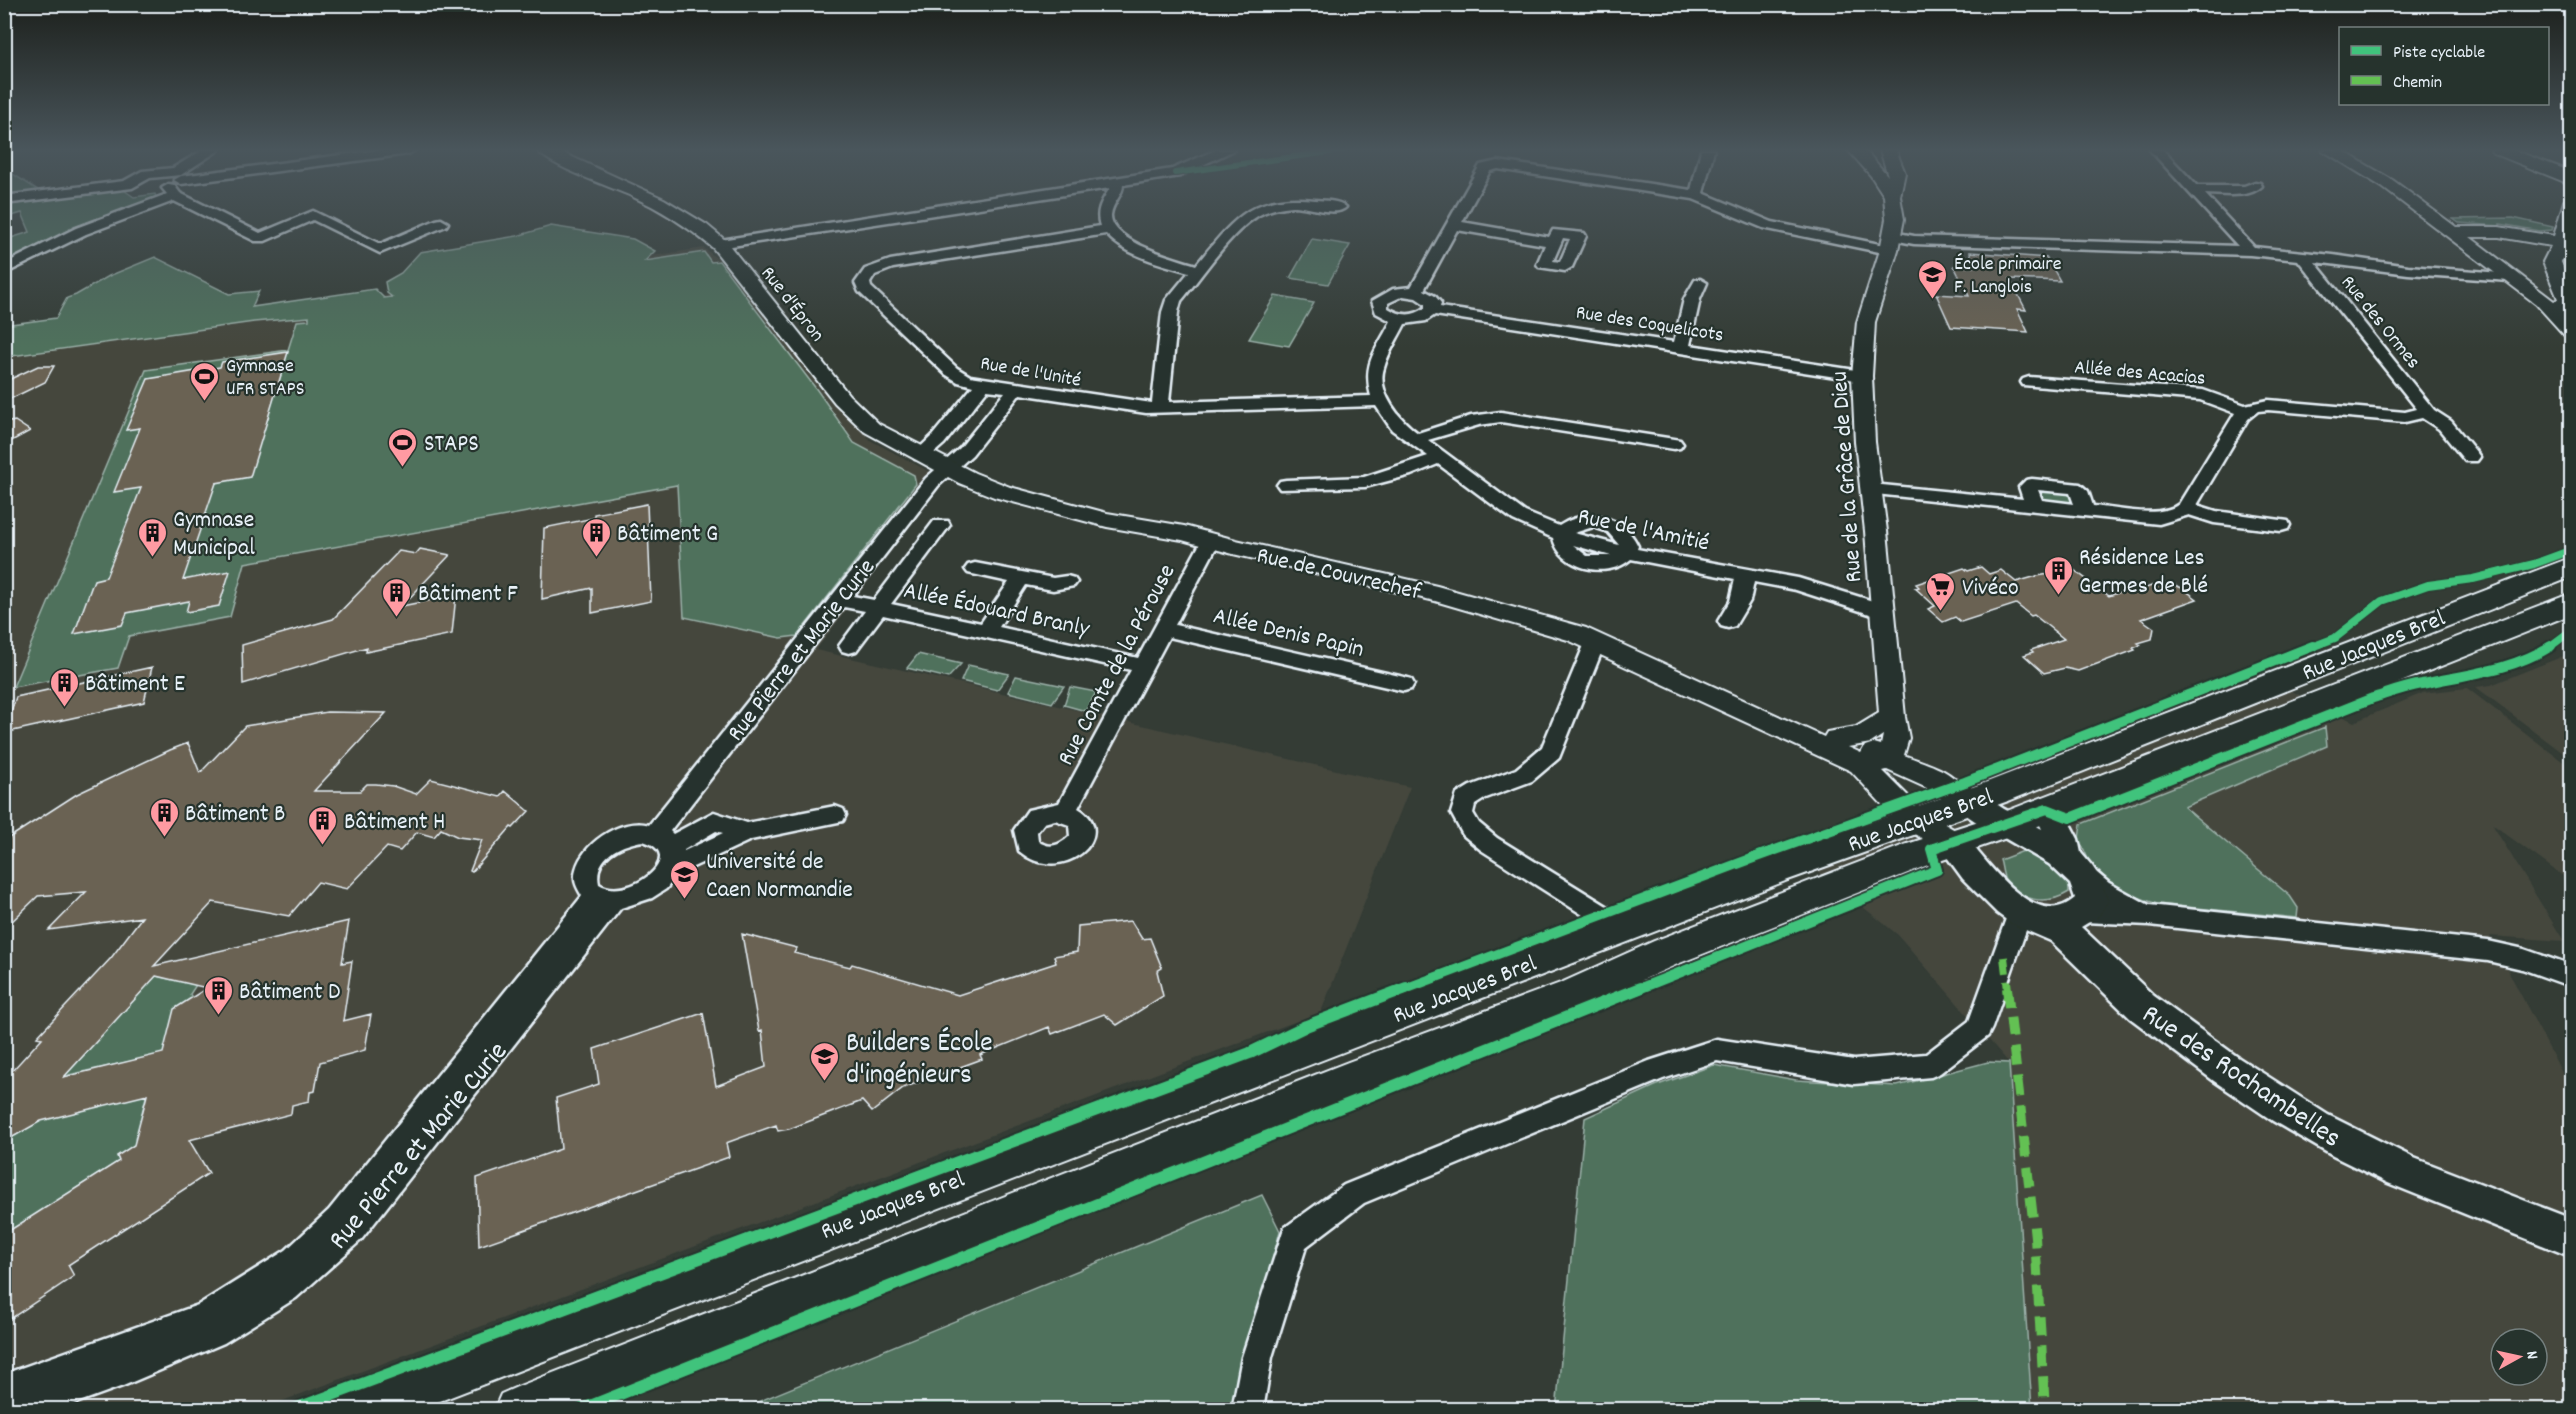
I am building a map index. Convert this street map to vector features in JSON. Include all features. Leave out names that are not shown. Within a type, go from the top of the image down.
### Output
[{"type":"main road","name":"Rue Jacques Brel","points":[[357,1410],[1608,923],[1946,812],[2264,689],[2438,617],[2571,566]]},
{"type":"main road","name":"Rue Jacques Brel","points":[[517,1410],[1576,993],[1667,952],[1946,812],[2006,825],[2571,603]]},
{"type":"main road","points":[[2032,917],[2062,921],[2084,912],[2092,901],[2090,887],[2073,866],[2047,809]]},
{"type":"main road","name":"Rue des Rochambelles","points":[[1946,812],[1990,890],[2032,917],[2060,929],[2093,960],[2111,981],[2141,1006],[2274,1101],[2329,1134],[2416,1178],[2571,1238]]},
{"type":"main road","points":[[2006,825],[2073,866]]},
{"type":"main road","points":[[2084,912],[2093,960]]},
{"type":"street","points":[[4,270],[111,216]]},
{"type":"street","points":[[225,216],[260,238],[312,216]]},
{"type":"street","points":[[316,216],[380,249],[441,223]]},
{"type":"street","name":"Rue d'Épron","points":[[680,216],[696,224],[719,244],[822,377],[872,428]]},
{"type":"street","points":[[719,244],[904,216]]},
{"type":"street","points":[[1104,216],[1109,229],[1130,246],[1197,270]]},
{"type":"street","points":[[1160,408],[1170,312],[1174,300],[1197,270],[1240,222],[1250,216]]},
{"type":"street","points":[[1415,293],[1458,216]]},
{"type":"street","points":[[1746,216],[1768,225],[1891,243],[1914,240],[2250,251],[2333,259],[2408,270],[2510,277]]},
{"type":"street","name":"Rue de la Grâce de Dieu","points":[[1890,758],[1896,743],[1897,730],[1892,717],[1872,489],[1865,442],[1862,376],[1866,322],[1891,243],[1895,216]]},
{"type":"street","points":[[2218,216],[2250,251]]},
{"type":"street","points":[[2431,216],[2542,300],[2571,332]]},
{"type":"street","points":[[2556,314],[2559,306],[2568,301],[2552,262],[2565,232],[2568,216]]},
{"type":"street","points":[[1453,225],[1554,242]]},
{"type":"street","name":"Rue de l'Unité","points":[[1109,229],[890,264],[865,276],[862,283],[864,289],[934,355],[964,379],[983,384],[1014,391],[1160,408],[1380,401]]},
{"type":"street","points":[[2452,232],[2565,232]]},
{"type":"street","name":"Rue des Ormes","points":[[2304,258],[2426,409],[2425,412],[2445,425],[2471,457]]},
{"type":"street","points":[[1681,348],[1692,299],[1700,284]]},
{"type":"street","points":[[1398,292],[1415,293],[1430,300],[1432,310],[1420,318],[1400,319],[1381,310],[1380,301],[1398,292]]},
{"type":"street","name":"Rue des Coquelicots","points":[[1432,310],[1862,376]]},
{"type":"street","name":"Rue de l'Amitié","points":[[1400,319],[1375,369],[1380,401],[1398,426],[1519,516],[1562,535]]},
{"type":"street","name":"Allée des Acacias","points":[[2030,382],[2203,395],[2245,411]]},
{"type":"street","points":[[921,455],[938,440],[983,384]]},
{"type":"street","name":"Rue Pierre et Marie Curie","points":[[4,1390],[206,1317],[296,1260],[339,1220],[606,897],[633,896],[652,888],[666,849],[839,599],[932,482],[965,454],[1014,391]]},
{"type":"street","points":[[1872,489],[2034,506],[2028,487],[2032,484],[2074,488],[2079,491],[2086,511],[2159,518],[2180,513],[2186,508],[2245,411],[2253,407],[2268,405],[2405,417],[2425,412]]},
{"type":"street","points":[[1415,439],[1477,420],[1501,417],[1674,444]]},
{"type":"street","name":"Rue de Couvrechef","points":[[872,428],[921,455],[1002,492],[1107,520],[1184,533],[1502,611],[1576,634],[1860,764],[1946,812]]},
{"type":"street","points":[[1286,485],[1365,482],[1405,471],[1439,458]]},
{"type":"street","points":[[2186,508],[2214,518],[2281,525]]},
{"type":"street","points":[[1593,521],[1603,523],[1621,532],[1629,546],[1627,552],[1613,562],[1603,564],[1580,560],[1564,549],[1561,542],[1562,535],[1573,524],[1593,521]]},
{"type":"street","points":[[849,646],[941,525]]},
{"type":"street","name":"Rue Comte de la Pérouse","points":[[1065,812],[1210,540]]},
{"type":"street","name":"Rue de l'Amitié","points":[[1627,552],[1798,584],[1882,611]]},
{"type":"street","points":[[975,569],[1053,584],[1067,582]]},
{"type":"street","points":[[1728,621],[1740,601],[1746,573]]},
{"type":"street","points":[[986,632],[1022,579]]},
{"type":"street","name":"Allée Édouard Branly","points":[[839,599],[1143,666]]},
{"type":"street","name":"Allée Denis Papin","points":[[1163,629],[1404,684]]},
{"type":"street","points":[[1595,643],[1551,752],[1524,775],[1478,792],[1465,800],[1462,813],[1471,829],[1489,844],[1608,923]]},
{"type":"street","points":[[1836,739],[1862,736],[1892,717]]},
{"type":"street","name":"Rue de Couvrechef","points":[[1801,736],[1836,739],[1890,758],[1931,777],[1946,812]]},
{"type":"street","points":[[1860,764],[1890,758]]},
{"type":"street","points":[[606,897],[590,889],[586,881],[589,862],[606,844],[630,834],[666,849],[835,815]]},
{"type":"street","points":[[666,849],[714,821],[747,832]]},
{"type":"street","points":[[2073,866],[2101,890],[2149,915]]},
{"type":"street","name":"Rue Pierre et Marie Curie","points":[[12,1410],[123,1371],[213,1332],[286,1288],[351,1230],[606,897]]},
{"type":"street","points":[[2084,912],[2149,915],[2488,951],[2524,958],[2571,977]]},
{"type":"street","points":[[1247,1410],[1257,1356],[1294,1238],[1354,1194],[1658,1069],[1717,1050],[1854,1072],[1931,1065],[1979,1028],[2032,917]]},
{"type":"shaded area","name":"Université de Caen Normandie","points":[[704,248],[715,257],[736,266],[870,440],[945,480],[816,650],[1410,787],[1321,1012],[261,1409],[5,1410],[5,352]]},
{"type":"shaded area","points":[[2571,653],[2571,759],[2476,687],[2491,685]]},
{"type":"shaded area","points":[[2253,672],[2354,722],[2423,693],[2467,688],[2571,768],[2571,882],[2492,824],[2564,941],[2490,936],[2571,1090],[2571,1409],[2032,1409],[2009,1063],[1898,935],[1784,844]]},
{"type":"green space","points":[[23,216],[121,216],[5,267],[4,240],[30,232]]},
{"type":"green space","points":[[2513,218],[2553,227],[2552,230],[2540,231],[2500,224],[2500,226],[2459,223],[2453,219]]},
{"type":"green space","name":"STAPS","points":[[551,226],[633,239],[655,251],[645,261],[704,252],[711,262],[719,261],[817,390],[854,443],[914,475],[916,484],[797,636],[781,638],[684,617],[677,485],[245,563],[230,617],[129,636],[118,668],[13,687],[146,370],[288,350],[297,321],[309,320],[309,317],[254,322],[5,357],[4,325],[56,318],[67,298],[109,276],[155,257],[229,294],[259,291],[252,307],[375,289],[384,298],[392,297],[387,293],[385,282],[401,273],[420,252],[517,236]]},
{"type":"green space","points":[[1312,239],[1350,245],[1328,284],[1290,278]]},
{"type":"green space","points":[[1275,296],[1314,303],[1289,346],[1249,339]]},
{"type":"green space","points":[[2040,489],[2070,494],[2074,502],[2042,501],[2035,491]]},
{"type":"green space","points":[[918,654],[961,664],[948,678],[907,668]]},
{"type":"green space","points":[[968,665],[1009,674],[997,690],[961,681]]},
{"type":"green space","points":[[1016,676],[1064,686],[1052,703],[1008,692]]},
{"type":"green space","points":[[1070,687],[1096,692],[1086,711],[1064,705]]},
{"type":"green space","points":[[2325,727],[2327,746],[2184,807],[2290,896],[2298,908],[2297,918],[2157,904],[2118,890],[2090,863],[2079,839],[2081,824]]},
{"type":"green space","points":[[2026,850],[2039,855],[2068,879],[2069,892],[2043,900],[2026,897],[2011,887],[2004,877],[2000,860]]},
{"type":"green space","points":[[156,976],[196,985],[190,994],[192,998],[159,1072],[145,1058],[69,1075],[67,1081],[53,1084]]},
{"type":"green space","points":[[1988,1062],[2009,1063],[2032,1409],[1556,1410],[1585,1118],[1655,1086],[1714,1065],[1796,1080],[1897,1086]]},
{"type":"green space","points":[[150,1082],[135,1139],[140,1142],[117,1156],[119,1161],[5,1234],[4,1142],[43,1119]]},
{"type":"green space","points":[[1262,1195],[1280,1231],[1233,1409],[738,1410]]},
{"type":"building","points":[[1970,252],[2047,258],[2060,281],[2010,279],[2026,310],[2017,309],[2028,332],[1951,327],[1936,294],[1969,296],[1954,266],[1974,267]]},
{"type":"building","points":[[288,352],[250,477],[216,483],[183,580],[230,571],[219,606],[186,612],[189,601],[127,613],[122,625],[74,634],[94,580],[106,577],[141,488],[114,492],[140,428],[126,430],[148,379],[220,367],[222,362]]},
{"type":"building","points":[[38,366],[54,366],[45,382],[4,402],[4,382]]},
{"type":"building","points":[[15,421],[30,431],[4,445],[4,423]]},
{"type":"building","name":"Bâtiment G","points":[[647,504],[651,601],[592,613],[592,588],[542,599],[544,528],[594,518],[594,514]]},
{"type":"building","name":"Bâtiment F","points":[[420,549],[450,555],[402,606],[456,595],[452,634],[366,652],[367,647],[243,684],[242,645],[333,619],[399,551],[416,554]]},
{"type":"building","points":[[1981,567],[1989,574],[2001,570],[2016,582],[2074,570],[2109,596],[2142,585],[2146,588],[2160,583],[2172,584],[2197,599],[2141,619],[2154,628],[2152,639],[2138,643],[2141,645],[2133,648],[2135,650],[2078,671],[2065,668],[2044,673],[2024,655],[2033,652],[2031,650],[2064,639],[2034,615],[2031,616],[2016,604],[1961,622],[1955,617],[1943,622],[1928,609],[1935,606],[1915,588],[1919,587],[1916,584],[1964,568],[1968,571]]},
{"type":"building","name":"Bâtiment E","points":[[152,667],[144,702],[4,733],[16,697]]},
{"type":"building","points":[[327,712],[386,713],[314,791],[360,791],[367,784],[376,784],[393,786],[416,794],[431,779],[500,797],[505,791],[529,811],[513,828],[511,827],[472,872],[470,871],[482,840],[458,837],[441,829],[434,837],[417,832],[400,851],[387,847],[347,889],[318,882],[289,916],[213,902],[154,966],[349,921],[342,963],[352,961],[343,1021],[371,1014],[365,1050],[320,1062],[315,1091],[310,1092],[309,1101],[292,1105],[291,1114],[189,1140],[209,1173],[68,1265],[74,1276],[4,1323],[4,1234],[119,1161],[117,1156],[134,1145],[147,1095],[41,1121],[4,1142],[4,1075],[12,1071],[42,1038],[37,1037],[111,958],[142,917],[49,930],[86,892],[38,896],[4,929],[4,841],[77,794],[188,743],[200,773],[245,726]],"holes":[[[156,976],[207,988],[174,1009],[163,1053],[64,1077]]]},
{"type":"building","name":"Builders École d'ingénieurs","points":[[1131,921],[1142,939],[1150,938],[1162,968],[1157,971],[1163,996],[1117,1025],[1104,1014],[1052,1034],[1049,1027],[980,1055],[982,1059],[903,1088],[872,1112],[862,1101],[789,1129],[778,1131],[776,1125],[726,1143],[729,1157],[479,1246],[477,1178],[561,1149],[556,1098],[599,1084],[594,1049],[703,1013],[716,1086],[766,1067],[762,1030],[759,1031],[742,934],[797,948],[794,953],[850,967],[852,964],[958,995],[1056,963],[1054,956],[1077,952],[1078,926]]},
{"type":"marked path","points":[[2004,957],[2035,1237],[2045,1410]]},
{"type":"cycle path","points":[[292,1410],[1250,1053],[1306,1026],[1756,857],[1965,782],[2335,638],[2382,601],[2428,585],[2473,579],[2534,564],[2572,550]]},
{"type":"cycle path","points":[[580,1410],[1937,870],[1931,849],[2047,809],[2070,818],[2373,698],[2416,685],[2488,672],[2523,661],[2539,654],[2572,630]]},
{"type":"place","name":"École primaire F. Langlois","points":[[1933,300]]},
{"type":"place","name":"Gymnase UFR STAPS","points":[[205,402]]},
{"type":"place","name":"STAPS","points":[[403,468]]},
{"type":"place","name":"Gymnase Municipal","points":[[152,558]]},
{"type":"place","name":"Bâtiment G","points":[[596,558]]},
{"type":"place","name":"Résidence Les Germes de Blé","points":[[2058,596]]},
{"type":"place","name":"Vivéco","points":[[1941,612]]},
{"type":"place","name":"Bâtiment F","points":[[397,618]]},
{"type":"place","name":"Bâtiment E","points":[[64,708]]},
{"type":"place","name":"Bâtiment B","points":[[164,838]]},
{"type":"place","name":"Bâtiment H","points":[[323,846]]},
{"type":"place","name":"Université de Caen Normandie","points":[[685,900]]},
{"type":"place","name":"Bâtiment D","points":[[218,1016]]},
{"type":"place","name":"Builders École d'ingénieurs","points":[[825,1082]]}]
